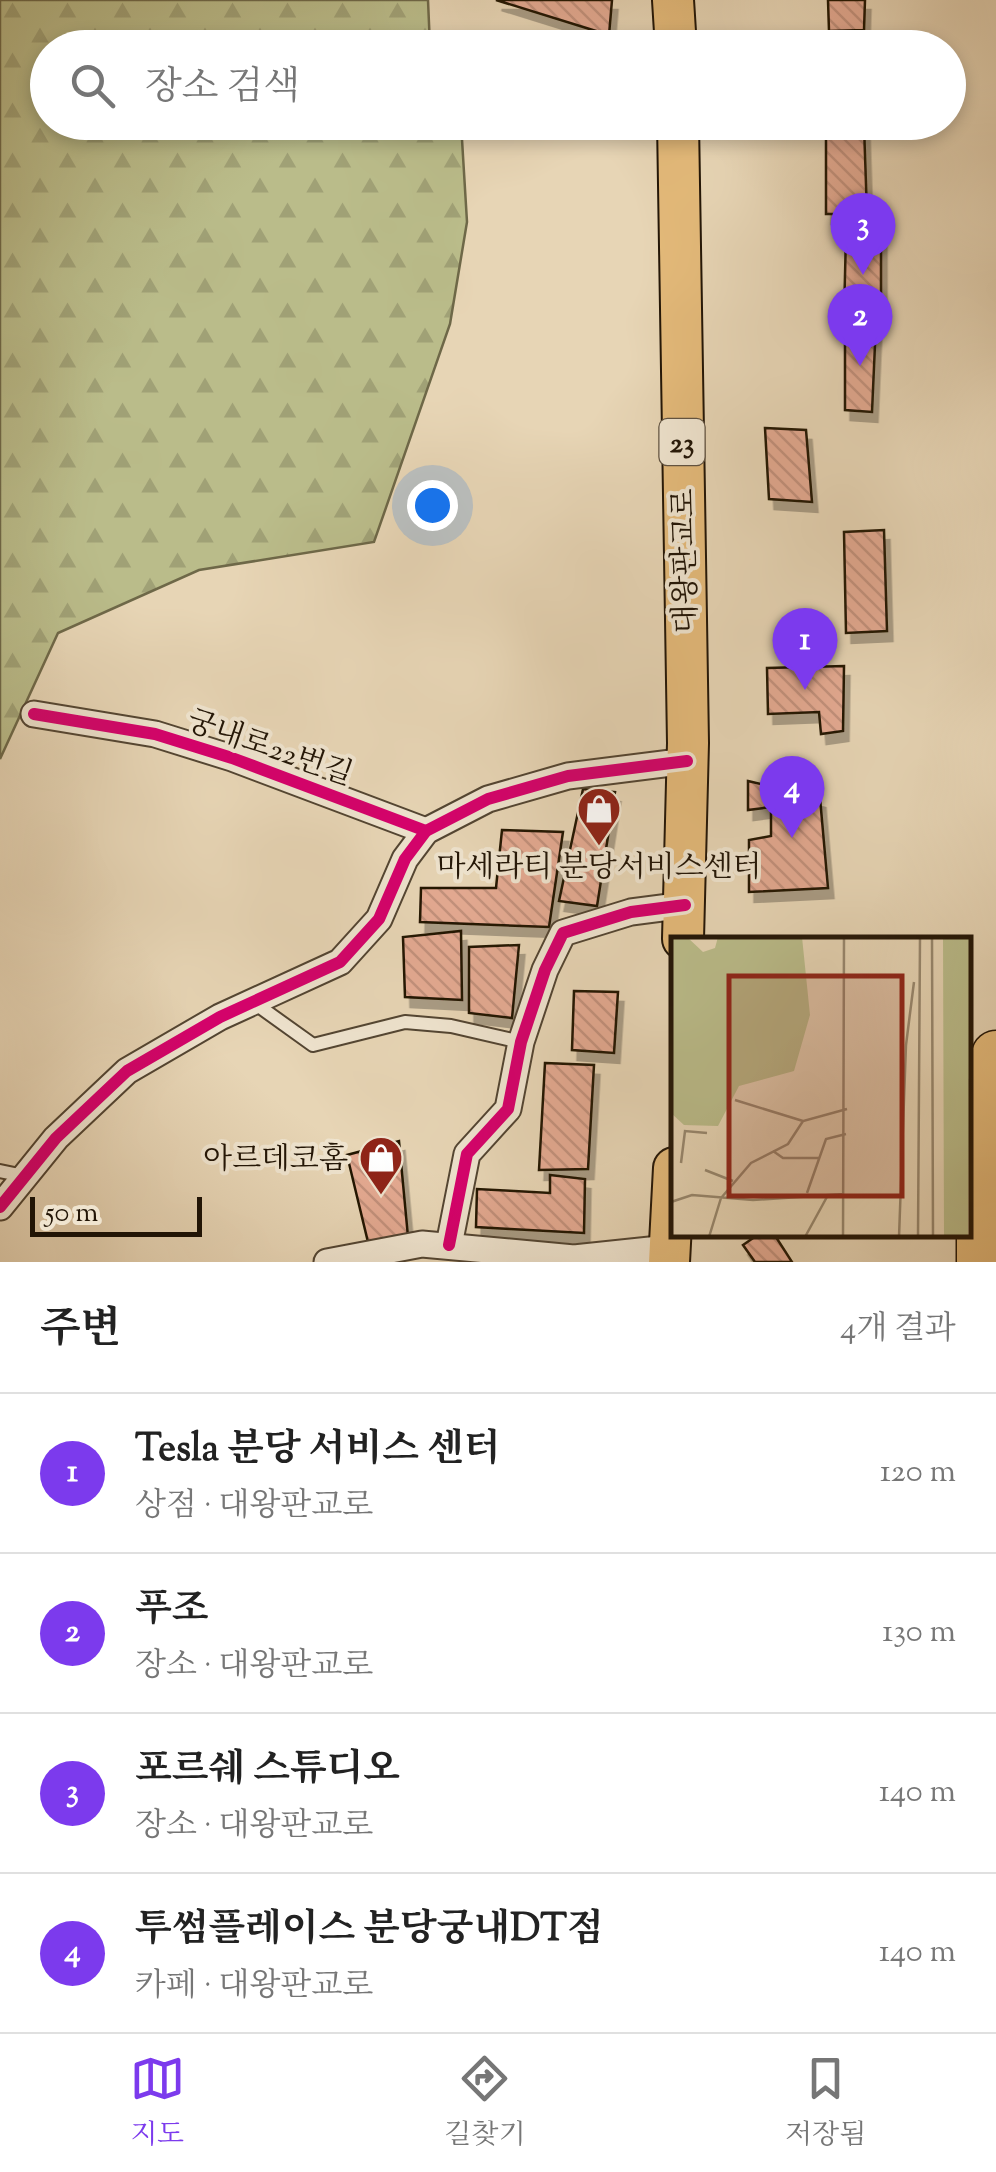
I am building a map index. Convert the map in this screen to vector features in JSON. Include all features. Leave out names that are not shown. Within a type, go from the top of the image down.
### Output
[{"type":"highway","points":[[982,1262],[981,1204],[996,1055]]},
{"type":"main road","points":[[674,0],[675,30]]},
{"type":"main road","name":"대왕판교로","points":[[678,140],[688,761],[684,922]]},
{"type":"main road","points":[[669,1255],[671,1220]]},
{"type":"street","name":"궁내로22번길","points":[[34,714],[155,734],[232,758],[426,831]]},
{"type":"street","points":[[0,1207],[12,1174],[127,1071],[220,1017],[340,962],[380,919],[405,859],[426,831],[488,800],[568,776],[688,761]]},
{"type":"street","points":[[448,1245],[467,1154],[508,1109],[521,1042],[544,970],[563,933],[632,912],[684,922]]},
{"type":"street","points":[[327,1262],[422,1244],[573,1260],[669,1255]]},
{"type":"lane","points":[[253,1002],[313,1044],[405,1022],[451,1026],[521,1042]]},
{"type":"green space","points":[[0,0],[428,0],[429,30],[30,30],[30,140],[462,140],[467,222],[450,324],[374,542],[199,570],[58,633],[0,759]]},
{"type":"building","points":[[496,0],[612,0],[609,30],[593,30]]},
{"type":"building","points":[[828,0],[865,0],[864,30],[829,30]]},
{"type":"building","points":[[826,140],[864,140],[867,214],[826,214]]},
{"type":"building","points":[[881,232],[881,316],[844,317],[846,234]]},
{"type":"building","points":[[845,322],[876,322],[872,412],[845,410]]},
{"type":"building","points":[[765,428],[806,430],[812,502],[769,499]]},
{"type":"building","points":[[884,530],[887,631],[846,633],[844,532]]},
{"type":"building","points":[[844,666],[843,731],[821,734],[819,712],[768,714],[767,668]]},
{"type":"building","points":[[748,781],[820,798],[828,888],[749,892],[749,840],[771,836],[771,807],[748,810]]},
{"type":"building","points":[[583,789],[615,792],[597,906],[559,901]]},
{"type":"building","points":[[502,830],[563,832],[549,927],[420,922],[421,888],[496,888]]},
{"type":"building","points":[[461,931],[462,1000],[405,997],[403,937]]},
{"type":"building","points":[[519,945],[512,1018],[469,1013],[469,947]]},
{"type":"building","points":[[574,991],[618,992],[614,1053],[572,1050]]},
{"type":"building","points":[[545,1063],[594,1065],[588,1169],[539,1170]]},
{"type":"building","name":"아르데코홈","points":[[399,1141],[408,1237],[368,1242],[347,1155]]},
{"type":"building","points":[[550,1175],[585,1179],[584,1233],[476,1227],[477,1189],[550,1193]]},
{"type":"building","points":[[755,1237],[776,1237],[792,1262],[755,1262],[743,1245]]},
{"type":"cycle path","points":[[34,714],[155,734],[232,758],[426,831]]},
{"type":"cycle path","points":[[0,1207],[56,1138],[127,1071],[220,1017],[340,962],[379,919],[405,859],[426,831],[488,799],[568,776],[687,761]]},
{"type":"cycle path","points":[[449,1245],[467,1154],[508,1109],[521,1042],[545,970],[563,933],[631,912],[685,905]]},
{"type":"place","name":"포르쉐 스튜디오","points":[[863,275]]},
{"type":"place","name":"푸조","points":[[860,366]]},
{"type":"place","name":"Tesla 분당 서비스 센터","points":[[805,690]]},
{"type":"place","name":"투썸플레이스 분당궁내DT점","points":[[792,838]]},
{"type":"place","name":"마세라티 분당서비스센터","points":[[599,847]]},
{"type":"place","name":"아르데코홈","points":[[381,1196]]}]
